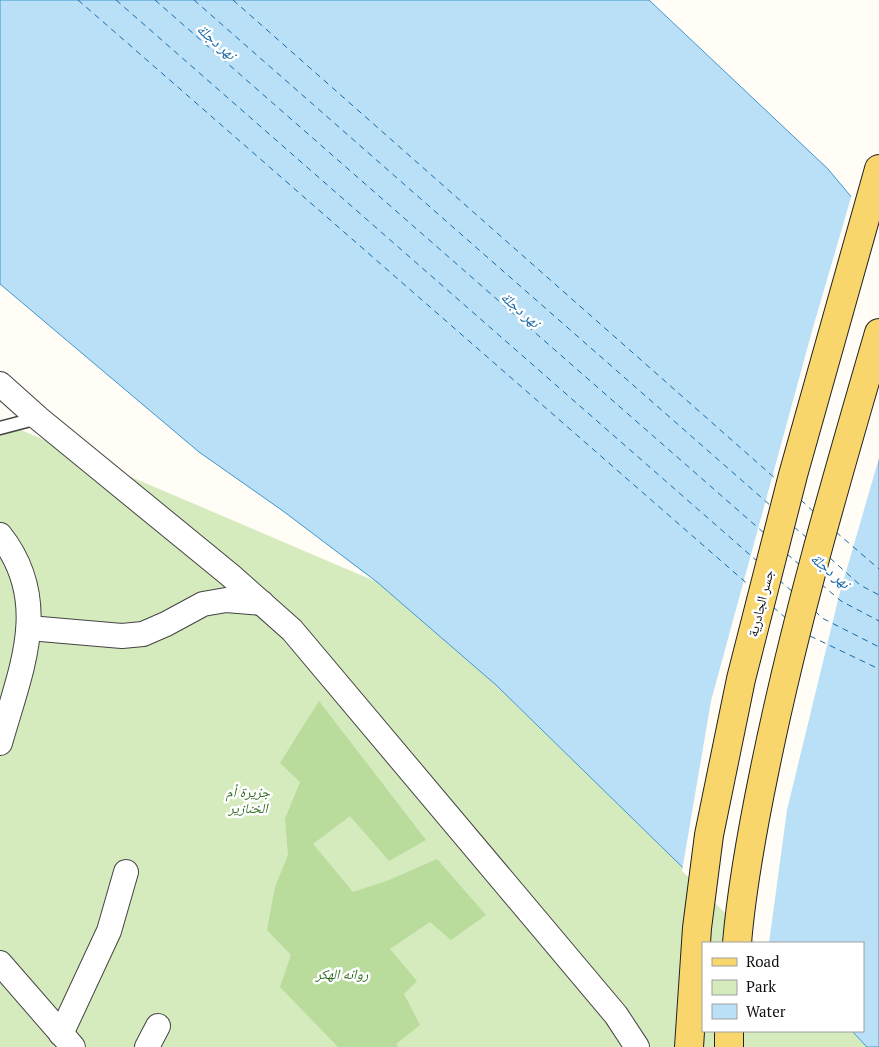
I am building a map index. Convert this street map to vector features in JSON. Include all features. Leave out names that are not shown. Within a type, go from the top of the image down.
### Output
[{"type":"main road","name":"جسر الجادرية","points":[[689,1047],[697,928],[709,835],[740,680],[792,475],[879,169]]},
{"type":"main road","points":[[737,942],[750,843],[781,689],[830,502],[879,333]]},
{"type":"main road","points":[[729,1047],[730,1032]]},
{"type":"street","points":[[0,384],[38,418],[230,575],[292,630],[616,1015],[637,1047]]},
{"type":"street","points":[[0,535],[17,561],[24,579],[28,599],[29,628],[23,659],[0,743]]},
{"type":"street","points":[[29,628],[122,636],[143,634],[203,604],[226,600],[262,604]]},
{"type":"street","points":[[0,963],[67,1040],[108,931],[126,872]]},
{"type":"street","points":[[147,1047],[158,1026]]},
{"type":"lane","points":[[0,428],[38,418]]},
{"type":"green space","name":"جزيرة أم الخنازير","points":[[0,421],[377,582],[496,685],[759,942],[702,942],[702,1032],[853,1032],[867,1047],[0,1047]]},
{"type":"green space","name":"روانه الهكر","points":[[319,701],[426,840],[389,861],[350,816],[313,844],[353,892],[389,880],[437,859],[486,915],[451,940],[430,922],[390,949],[417,981],[404,994],[420,1025],[396,1044],[398,1047],[338,1047],[280,987],[291,955],[267,930],[275,887],[288,855],[285,819],[300,782],[280,763]]},
{"type":"water","name":"نهر دجلة","points":[[0,0],[649,0],[828,169],[879,230],[879,1047],[867,1047],[853,1032],[864,1032],[864,942],[759,942],[496,685],[377,582],[283,511],[199,452],[0,284]]},
{"type":"pier","points":[[852,194],[879,226],[879,458],[839,596],[787,810],[769,942],[755,942],[682,871],[711,701],[812,331]]},
{"type":"ferry route","points":[[78,0],[751,587]]},
{"type":"ferry route","points":[[116,0],[757,561]]},
{"type":"ferry route","points":[[155,0],[764,533]]},
{"type":"ferry route","points":[[194,0],[771,506]]},
{"type":"ferry route","points":[[233,0],[777,480]]},
{"type":"ferry route","points":[[801,500],[815,513]]},
{"type":"ferry route","points":[[794,527],[806,537]]},
{"type":"ferry route","points":[[836,532],[879,569]]},
{"type":"ferry route","points":[[787,554],[800,565]]},
{"type":"ferry route","points":[[830,558],[860,585],[879,595]]},
{"type":"ferry route","points":[[779,580],[793,592]]},
{"type":"ferry route","points":[[821,584],[841,601],[879,621]]},
{"type":"ferry route","points":[[773,607],[787,619]]},
{"type":"ferry route","points":[[815,611],[822,618],[879,647]]},
{"type":"ferry route","points":[[810,636],[879,669]]}]
